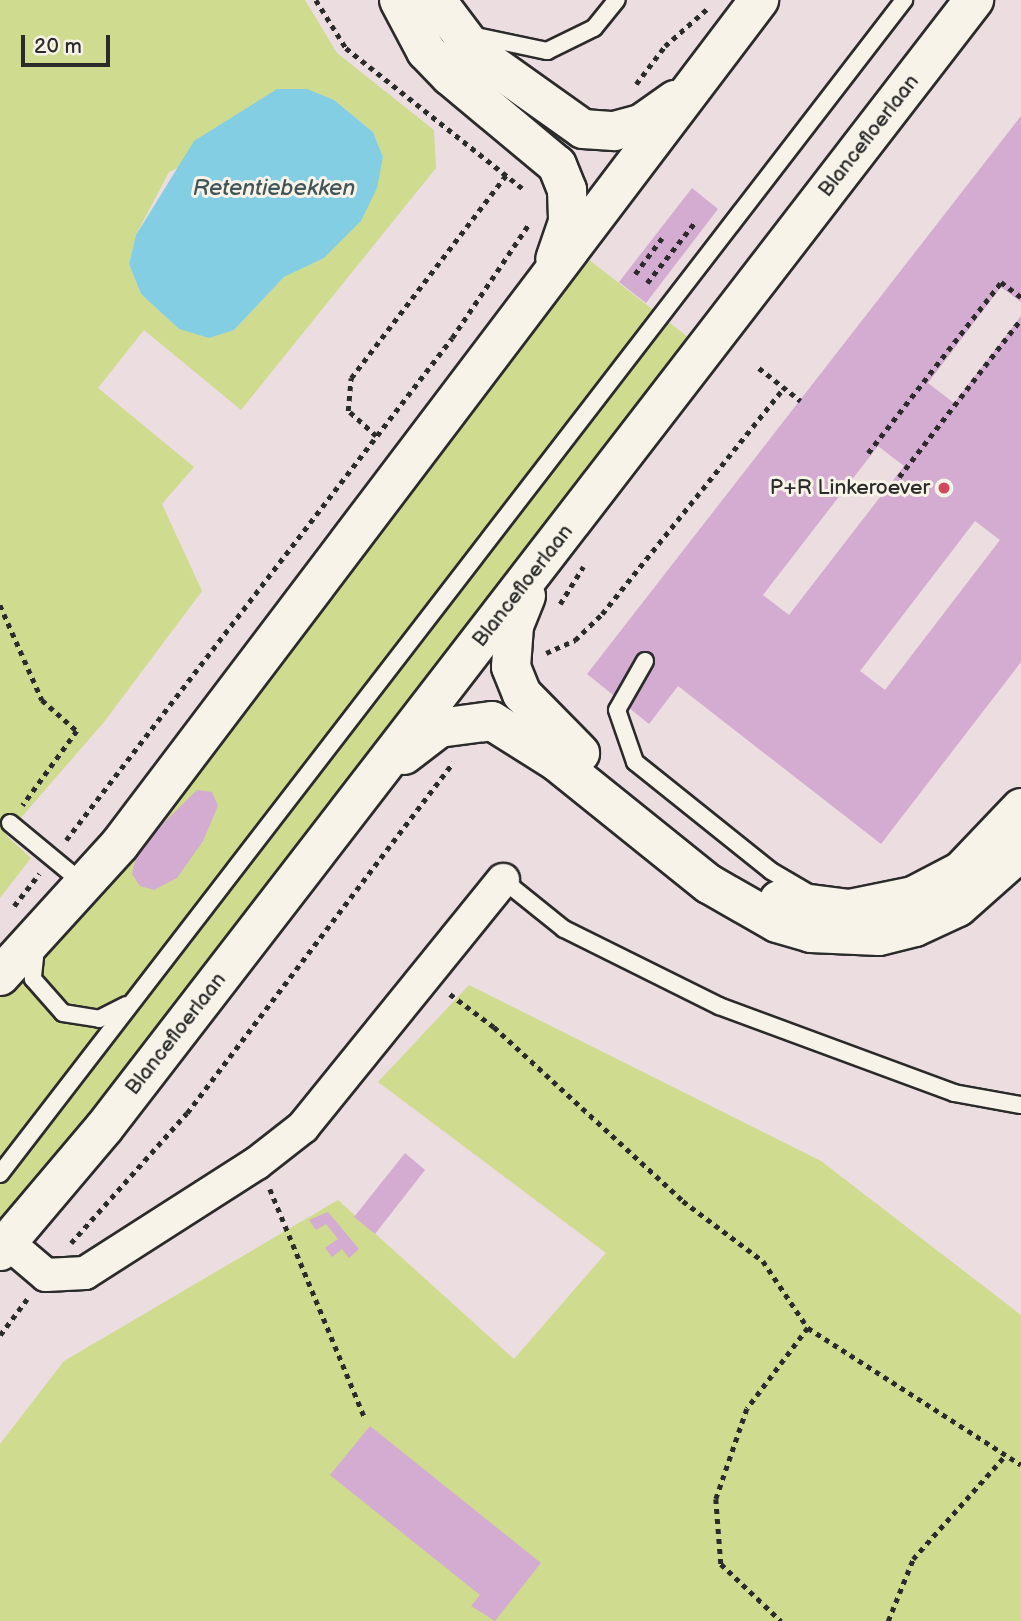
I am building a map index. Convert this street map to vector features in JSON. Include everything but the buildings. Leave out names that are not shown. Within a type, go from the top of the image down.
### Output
[{"type":"main road","points":[[399,0],[426,51],[450,76],[557,166],[567,190],[568,222],[529,304]]},
{"type":"main road","points":[[0,976],[85,885],[759,0]]},
{"type":"main road","name":"Blancefloerlaan","points":[[3,1246],[71,1170],[974,0]]},
{"type":"main road","points":[[443,12],[496,69],[583,129],[614,131],[641,124],[707,69]]},
{"type":"main road","points":[[537,569],[514,626],[511,667],[522,694],[547,724],[714,863],[777,900],[849,909],[913,896],[961,870],[1021,808]]},
{"type":"main road","points":[[372,779],[439,728],[469,720],[492,721],[524,737],[709,884],[766,918],[811,933],[879,936],[915,927],[958,907],[1021,851]]},
{"type":"street","points":[[3,1246],[46,1275],[85,1273],[257,1163],[303,1127],[503,880]]},
{"type":"lane","points":[[443,12],[485,40],[547,51],[594,28],[617,0]]},
{"type":"lane","points":[[0,1174],[904,0]]},
{"type":"lane","points":[[645,662],[617,710],[635,762],[771,871],[849,909]]},
{"type":"lane","points":[[10,823],[85,885]]},
{"type":"lane","points":[[503,880],[564,929],[719,1006],[954,1093],[1021,1105]]},
{"type":"lane","points":[[45,928],[33,968],[45,1000],[84,1019],[132,1003]]},
{"type":"path","points":[[316,0],[346,48],[523,189]]},
{"type":"path","points":[[8,915],[376,436],[348,411],[351,377],[506,175]]},
{"type":"path","points":[[647,283],[696,220]]},
{"type":"path","points":[[635,274],[662,239]]},
{"type":"path","points":[[867,453],[1001,282],[1021,297]]},
{"type":"path","points":[[899,477],[1021,319]]},
{"type":"path","points":[[759,369],[801,401]]},
{"type":"path","points":[[511,667],[565,645],[589,627],[784,388]]},
{"type":"path","points":[[0,606],[42,700],[77,731],[10,823]]},
{"type":"path","points":[[0,1335],[46,1275],[187,1114],[441,784],[469,720]]},
{"type":"path","points":[[426,978],[494,1027],[683,1201],[763,1262],[808,1328],[1004,1457],[1021,1465]]},
{"type":"path","points":[[257,1163],[364,1416]]},
{"type":"path","points":[[781,1621],[721,1564],[716,1499],[747,1409],[808,1328]]},
{"type":"path","points":[[888,1621],[913,1559],[1004,1457]]},
{"type":"green space","points":[[0,0],[305,0],[337,53],[434,130],[436,168],[241,410],[144,330],[98,388],[194,467],[162,504],[202,591],[104,722],[6,835],[31,858],[0,898]],"holes":[[[334,100],[373,132],[383,157],[324,258],[284,277],[234,330],[179,329],[141,294],[129,264],[136,235],[169,172]]]},
{"type":"green space","points":[[583,255],[689,338],[0,1233],[0,986]]},
{"type":"green space","points":[[469,985],[821,1161],[1021,1315],[1021,1621],[0,1621],[0,1444],[64,1361],[338,1200],[514,1359],[606,1253],[378,1082]]},
{"type":"water","name":"Retentiebekken","points":[[277,89],[307,89],[334,100],[373,132],[383,157],[377,188],[361,221],[324,258],[284,277],[234,330],[209,338],[179,329],[141,294],[129,264],[136,235],[194,141]]},
{"type":"place","name":"P+R Linkeroever","points":[[944,488]]}]
